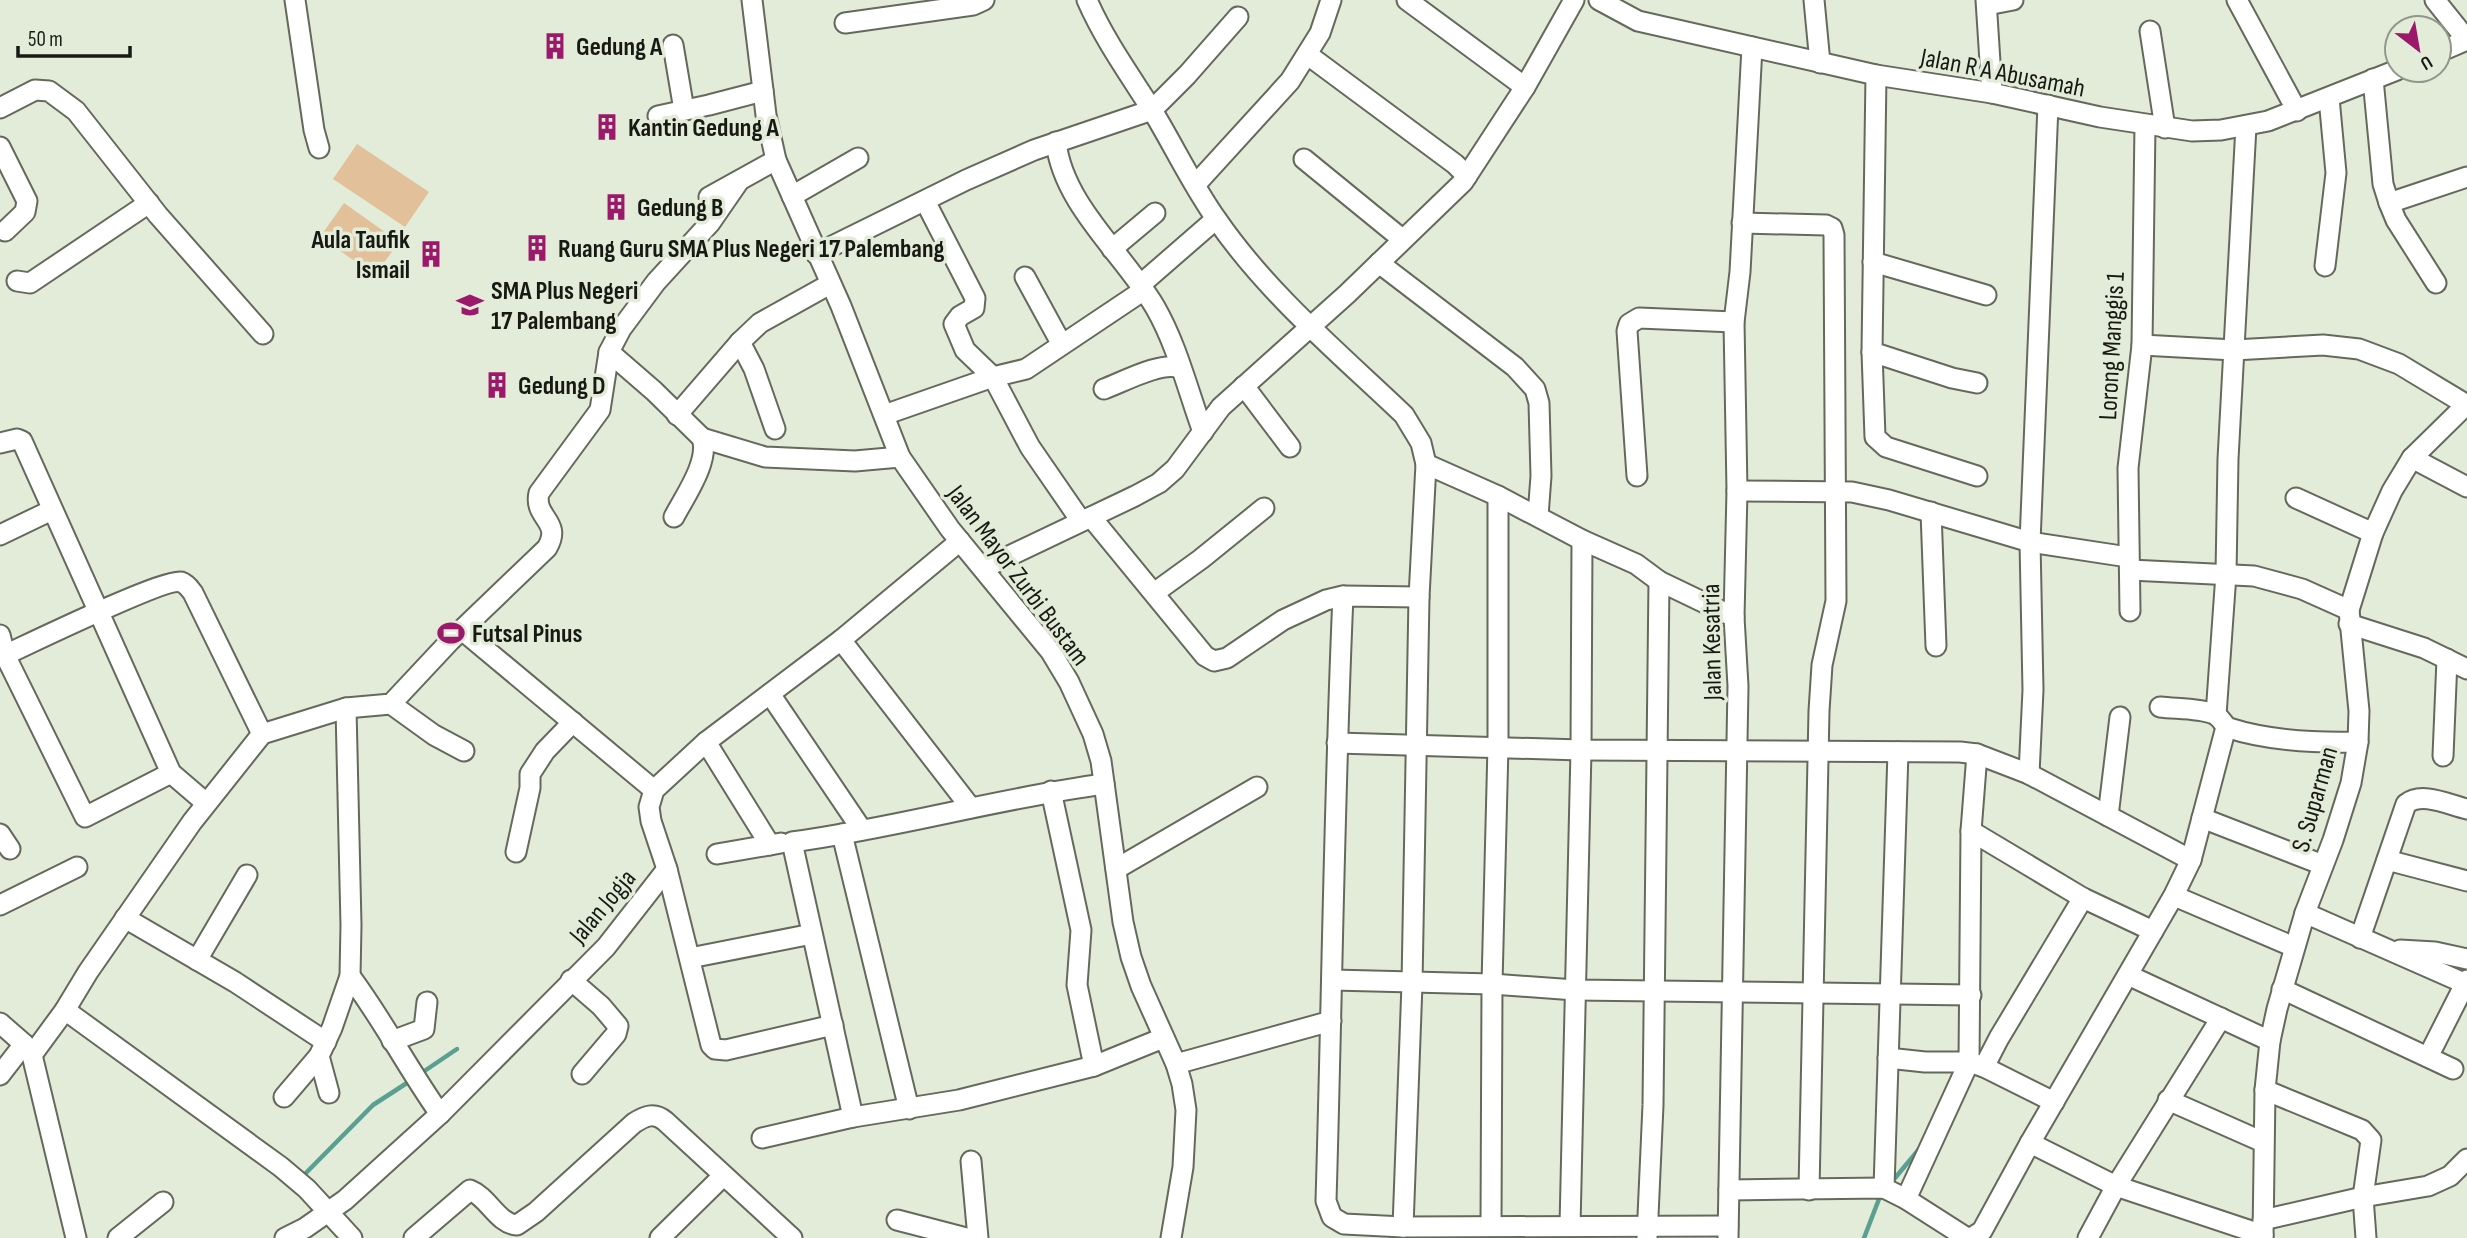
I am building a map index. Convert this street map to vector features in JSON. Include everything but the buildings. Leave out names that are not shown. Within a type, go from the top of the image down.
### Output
[{"type":"street","points":[[295,0],[318,148]]},
{"type":"street","name":"Jalan Mayor Zurbi Bustam","points":[[752,0],[763,91],[776,160],[900,457],[960,541],[1051,652],[1069,682],[1093,734],[1101,761],[1123,922],[1141,986],[1176,1064],[1182,1084],[1186,1135],[1184,1167],[1171,1238]]},
{"type":"street","points":[[845,23],[973,5],[984,0]]},
{"type":"street","points":[[1087,0],[1102,31],[1216,219],[1250,262],[1310,328],[1404,415],[1421,443],[1426,464],[1419,597],[1412,984],[1403,1227]]},
{"type":"street","points":[[1196,184],[1290,81],[1320,33],[1331,0]]},
{"type":"street","points":[[1406,0],[1525,88]]},
{"type":"street","points":[[984,568],[1159,483],[1175,469],[1221,407],[1379,264],[1467,176],[1525,88],[1574,0]]},
{"type":"street","name":"Jalan R A Abusamah","points":[[1599,0],[1638,21],[1876,75],[1992,93],[2155,127],[2192,131],[2246,126],[2297,111],[2383,75]]},
{"type":"street","points":[[1814,0],[1820,62]]},
{"type":"street","points":[[1992,93],[1987,3],[2013,0]]},
{"type":"street","points":[[2237,0],[2297,111]]},
{"type":"street","points":[[2435,0],[2467,40]]},
{"type":"street","points":[[817,254],[966,180],[1056,142],[1152,110],[1238,17]]},
{"type":"street","name":"Lorong Manggis 1","points":[[2130,611],[2129,468],[2141,345],[2155,127],[2150,31]]},
{"type":"street","points":[[673,45],[684,110]]},
{"type":"street","name":"Jalan Kesatria","points":[[1728,1232],[1738,686],[1734,617],[1737,491],[1734,322],[1752,47]]},
{"type":"street","points":[[1308,55],[1455,164],[1467,176]]},
{"type":"street","points":[[1876,75],[1872,262],[1874,430],[1878,442],[1886,447],[1977,476]]},
{"type":"street","points":[[2373,79],[2383,184],[2396,220],[2435,283]]},
{"type":"street","points":[[0,108],[34,90],[49,91],[59,96],[76,111],[153,209],[263,334]]},
{"type":"street","points":[[658,116],[763,91]]},
{"type":"street","points":[[2325,266],[2336,173],[2329,97]]},
{"type":"street","points":[[2029,774],[2033,690],[2030,542],[2048,105]]},
{"type":"street","points":[[1728,1190],[1884,1188],[1969,1238],[1982,1231],[2191,860],[2202,818],[2220,721],[2228,459],[2246,126]]},
{"type":"street","points":[[1056,142],[1059,161],[1068,181],[1164,323],[1203,432]]},
{"type":"street","points":[[0,146],[27,201],[25,212],[5,231]]},
{"type":"street","points":[[792,196],[858,158]]},
{"type":"street","points":[[1304,159],[1402,239]]},
{"type":"street","points":[[709,197],[776,160]]},
{"type":"street","points":[[2389,203],[2467,177]]},
{"type":"street","points":[[391,704],[462,630],[547,548],[553,529],[539,508],[539,493],[594,422],[600,410],[609,352],[621,329],[656,282],[710,223],[739,181]]},
{"type":"street","points":[[925,201],[975,298],[974,308],[960,316],[954,324],[965,350],[993,377],[1030,447],[1086,519],[1154,593],[1205,656],[1214,662],[1227,658],[1305,609],[1343,596],[1419,597]]},
{"type":"street","points":[[17,281],[30,282],[153,209]]},
{"type":"street","points":[[1112,249],[1155,213]]},
{"type":"street","points":[[884,415],[993,377],[1026,369],[1044,359],[1061,343],[1142,287],[1216,219]]},
{"type":"street","points":[[1742,223],[1826,225],[1834,231],[1836,601],[1822,665],[1809,1190]]},
{"type":"street","points":[[1872,262],[1986,295]]},
{"type":"street","points":[[1379,264],[1514,367],[1535,389],[1539,403],[1541,475],[1538,516]]},
{"type":"street","points":[[1025,277],[1061,343]]},
{"type":"street","points":[[677,415],[740,342],[760,323],[830,284]]},
{"type":"street","points":[[1637,476],[1627,331],[1629,324],[1639,318],[1734,322]]},
{"type":"street","points":[[740,342],[759,382],[775,429]]},
{"type":"street","points":[[2141,345],[2234,350],[2323,345],[2359,349],[2399,364],[2467,405]]},
{"type":"street","points":[[609,352],[654,390],[702,438],[765,457],[855,461],[900,457]]},
{"type":"street","points":[[1872,352],[1952,378],[1977,383]]},
{"type":"street","points":[[1104,389],[1158,368],[1180,368]]},
{"type":"street","points":[[1244,386],[1290,447]]},
{"type":"street","name":"S. Suparman","points":[[2263,1231],[2264,1090],[2270,1041],[2294,947],[2351,783],[2358,742],[2359,711],[2349,617],[2373,533],[2392,491],[2412,458],[2467,405]]},
{"type":"street","points":[[674,517],[702,461],[705,447],[702,438]]},
{"type":"street","points":[[0,443],[17,439],[22,441],[171,772],[206,803]]},
{"type":"street","points":[[2412,458],[2467,487]]},
{"type":"street","points":[[1426,464],[1636,564],[1659,581],[1734,617]]},
{"type":"street","points":[[1737,491],[1852,492],[1931,512],[2030,542],[2129,564],[2276,581],[2302,589],[2349,617],[2467,669]]},
{"type":"street","points":[[1491,1226],[1492,984],[1498,746],[1498,496]]},
{"type":"street","points":[[2296,498],[2373,533]]},
{"type":"street","points":[[1154,593],[1264,508]]},
{"type":"street","points":[[0,535],[52,510]]},
{"type":"street","points":[[1931,512],[1936,646]]},
{"type":"street","points":[[1570,1226],[1581,750],[1582,540]]},
{"type":"street","points":[[462,630],[654,790],[706,742],[841,640],[960,541]]},
{"type":"street","points":[[1648,1233],[1655,991],[1659,581]]},
{"type":"street","points":[[171,772],[85,817],[2,645],[98,613],[174,582],[182,582],[188,586],[262,734]]},
{"type":"street","points":[[1343,596],[1326,1201],[1332,1217],[1344,1223],[1403,1227],[1570,1226],[1648,1233],[1728,1232]]},
{"type":"street","points":[[841,640],[971,808]]},
{"type":"street","points":[[2443,756],[2447,659]]},
{"type":"street","points":[[770,694],[862,830]]},
{"type":"street","points":[[0,1075],[28,1050],[65,1010],[88,972],[206,803],[262,734],[346,708],[391,704],[434,735],[464,751]]},
{"type":"street","points":[[2160,707],[2291,739],[2326,743],[2358,742]]},
{"type":"street","points":[[284,1097],[323,1049],[350,976],[346,708]]},
{"type":"street","points":[[2108,816],[2120,717]]},
{"type":"street","points":[[516,852],[530,788],[530,774],[545,751],[573,722]]},
{"type":"street","points":[[706,742],[770,845]]},
{"type":"street","points":[[1337,743],[1581,750],[1977,754],[2029,774],[2191,860]]},
{"type":"street","points":[[1884,1188],[1898,752]]},
{"type":"street","points":[[1977,754],[1971,831],[1971,995],[1977,1065]]},
{"type":"street","points":[[717,854],[842,834],[1051,791],[1104,784]]},
{"type":"street","points":[[1116,869],[1257,787]]},
{"type":"street","name":"Jalan Jogja","points":[[285,1238],[329,1212],[440,1114],[571,979],[606,947],[667,869],[649,814],[649,802],[654,790]]},
{"type":"street","points":[[1051,791],[1081,930],[1077,985],[1094,1066]]},
{"type":"street","points":[[2360,938],[2402,810],[2411,799],[2424,798],[2467,809]]},
{"type":"street","points":[[2202,818],[2323,865]]},
{"type":"street","points":[[1971,831],[2083,898],[2153,931]]},
{"type":"street","points":[[842,834],[909,1109]]},
{"type":"street","points":[[792,842],[853,1117]]},
{"type":"street","points":[[2387,860],[2467,881]]},
{"type":"street","points":[[0,905],[77,867]]},
{"type":"street","points":[[667,869],[708,1039],[715,1049],[726,1050],[833,1025]]},
{"type":"street","points":[[197,960],[247,875]]},
{"type":"street","points":[[1906,1199],[1977,1065],[1999,1038],[2083,898]]},
{"type":"street","points":[[2179,898],[2294,947]]},
{"type":"street","points":[[2305,913],[2465,981],[2428,1058]]},
{"type":"street","points":[[125,918],[235,982],[323,1049],[329,1093]]},
{"type":"street","points":[[690,958],[812,934]]},
{"type":"street","points":[[2385,949],[2435,952],[2467,959]]},
{"type":"street","points":[[2128,975],[2270,1041]]},
{"type":"street","points":[[350,976],[383,1037],[440,1114]]},
{"type":"street","points":[[571,979],[601,1006],[618,1026],[616,1034],[582,1074]]},
{"type":"street","points":[[1333,981],[1492,984],[1575,990],[1971,995]]},
{"type":"street","points":[[2282,989],[2453,1069]]},
{"type":"street","points":[[383,1037],[424,1029],[427,1002]]},
{"type":"street","points":[[65,1010],[281,1167],[307,1189],[352,1238]]},
{"type":"street","points":[[2088,1238],[2116,1186],[2221,1018]]},
{"type":"street","points":[[1176,1064],[1331,1021]]},
{"type":"street","points":[[0,1023],[28,1050],[76,1238]]},
{"type":"street","points":[[762,1138],[853,1117],[959,1100],[1094,1066],[1163,1038]]},
{"type":"street","points":[[1888,1058],[1977,1065],[2054,1102]]},
{"type":"street","points":[[2264,1090],[2362,1129],[2369,1135],[2371,1145],[2363,1196],[2366,1238]]},
{"type":"street","points":[[2168,1100],[2263,1142]]},
{"type":"street","points":[[414,1238],[470,1190],[479,1195],[509,1224],[517,1225],[536,1212],[634,1123],[654,1115],[665,1121],[792,1238]]},
{"type":"street","points":[[2030,1143],[2116,1186],[2263,1231],[2363,1196],[2428,1186],[2451,1176],[2467,1159]]},
{"type":"street","points":[[971,1161],[978,1238]]},
{"type":"street","points":[[660,1238],[723,1176]]},
{"type":"street","points":[[118,1238],[163,1202]]},
{"type":"street","points":[[897,1220],[966,1238]]},
{"type":"shaded area","points":[[357,144],[429,192],[405,227],[333,179]]},
{"type":"shaded area","points":[[344,203],[399,242],[375,275],[320,237]]},
{"type":"waterway","points":[[420,1074],[457,1049]]},
{"type":"waterway","points":[[302,1177],[373,1105],[410,1081]]},
{"type":"waterway","points":[[1895,1178],[1920,1148]]},
{"type":"waterway","points":[[1864,1238],[1879,1199]]},
{"type":"place","name":"Gedung A","points":[[555,46]]},
{"type":"place","name":"Kantin Gedung A","points":[[607,127]]},
{"type":"place","name":"Gedung B","points":[[616,207]]},
{"type":"place","name":"Ruang Guru SMA Plus Negeri 17 Palembang","points":[[537,248]]},
{"type":"place","name":"Aula Taufik Ismail","points":[[431,254]]},
{"type":"place","name":"SMA Plus Negeri 17 Palembang","points":[[470,305]]},
{"type":"place","name":"Gedung D","points":[[497,385]]},
{"type":"place","name":"Futsal Pinus","points":[[451,633]]}]
